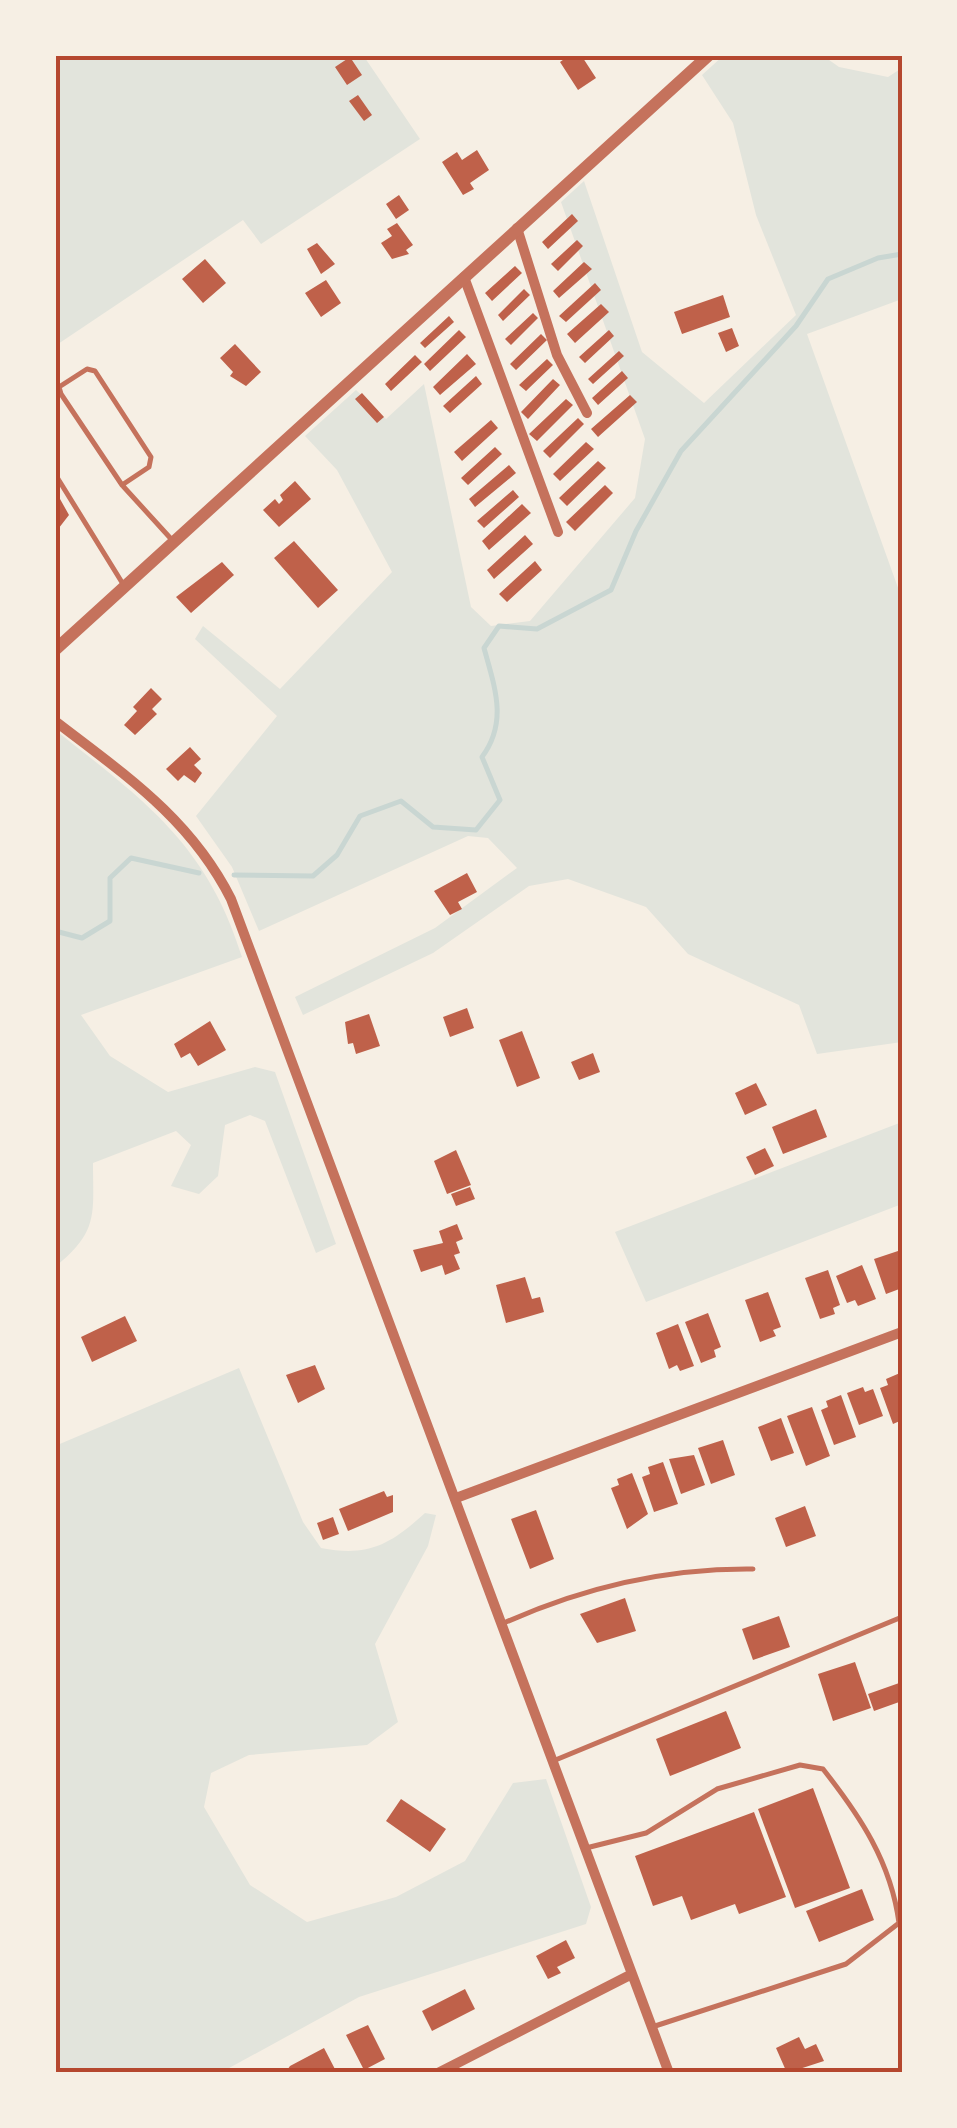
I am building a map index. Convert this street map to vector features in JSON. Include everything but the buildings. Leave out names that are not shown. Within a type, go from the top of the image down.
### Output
[{"type":"street","points":[[55,650],[709,55]]},
{"type":"street","points":[[518,228],[557,354],[587,413]]},
{"type":"street","points":[[464,278],[558,532]]},
{"type":"street","points":[[55,720],[180,821],[217,871],[242,925],[669,2073]]},
{"type":"street","points":[[456,1498],[902,1332]]},
{"type":"street","points":[[438,2073],[632,1974]]},
{"type":"lane","points":[[122,484],[149,466],[151,457],[95,371],[87,368],[59,387],[61,394],[122,484],[173,541]]},
{"type":"lane","points":[[55,474],[125,586]]},
{"type":"lane","points":[[501,1624],[626,1583],[694,1568],[752,1568]]},
{"type":"lane","points":[[553,1761],[902,1617]]},
{"type":"lane","points":[[586,1848],[646,1833],[716,1789],[800,1765],[823,1768],[877,1847],[895,1891],[899,1924],[846,1964],[652,2027]]},
{"type":"shaded area","points":[[55,55],[363,55],[420,139],[261,244],[243,220],[58,344]]},
{"type":"shaded area","points":[[724,55],[822,55],[839,67],[888,77],[902,68],[902,299],[807,334],[902,599],[902,1042],[817,1054],[799,1005],[688,954],[646,907],[568,879],[529,886],[433,953],[303,1015],[295,997],[435,928],[517,868],[488,838],[468,836],[259,931],[232,867],[196,816],[277,716],[195,639],[203,626],[280,689],[392,572],[337,470],[305,436],[356,390],[386,419],[424,384],[471,607],[491,626],[530,621],[635,498],[645,439],[561,202],[584,181],[642,352],[704,403],[796,315],[756,215],[733,123],[702,75]]},
{"type":"shaded area","points":[[55,730],[169,827],[211,884],[242,957],[81,1015],[110,1056],[168,1092],[255,1067],[275,1072],[336,1244],[316,1253],[265,1121],[250,1115],[225,1125],[218,1176],[199,1194],[171,1186],[191,1145],[176,1131],[93,1163],[93,1209],[86,1232],[55,1267]]},
{"type":"shaded area","points":[[902,1122],[902,1204],[646,1302],[615,1232]]},
{"type":"shaded area","points":[[239,1368],[303,1522],[321,1548],[352,1551],[378,1546],[425,1513],[436,1515],[428,1546],[375,1644],[398,1722],[367,1745],[249,1755],[211,1773],[204,1807],[250,1885],[307,1922],[396,1897],[465,1861],[513,1783],[546,1779],[591,1907],[586,1924],[359,1997],[220,2073],[55,2073],[55,1446]]},
{"type":"waterway","points":[[234,875],[313,876],[337,855],[360,816],[401,801],[433,827],[476,830],[500,800],[482,757],[497,718],[484,648],[499,626],[537,629],[611,590],[636,531],[681,451],[796,326],[828,279],[878,258],[902,254]]},
{"type":"waterway","points":[[55,931],[82,938],[110,921],[110,878],[131,858],[199,873]]}]
